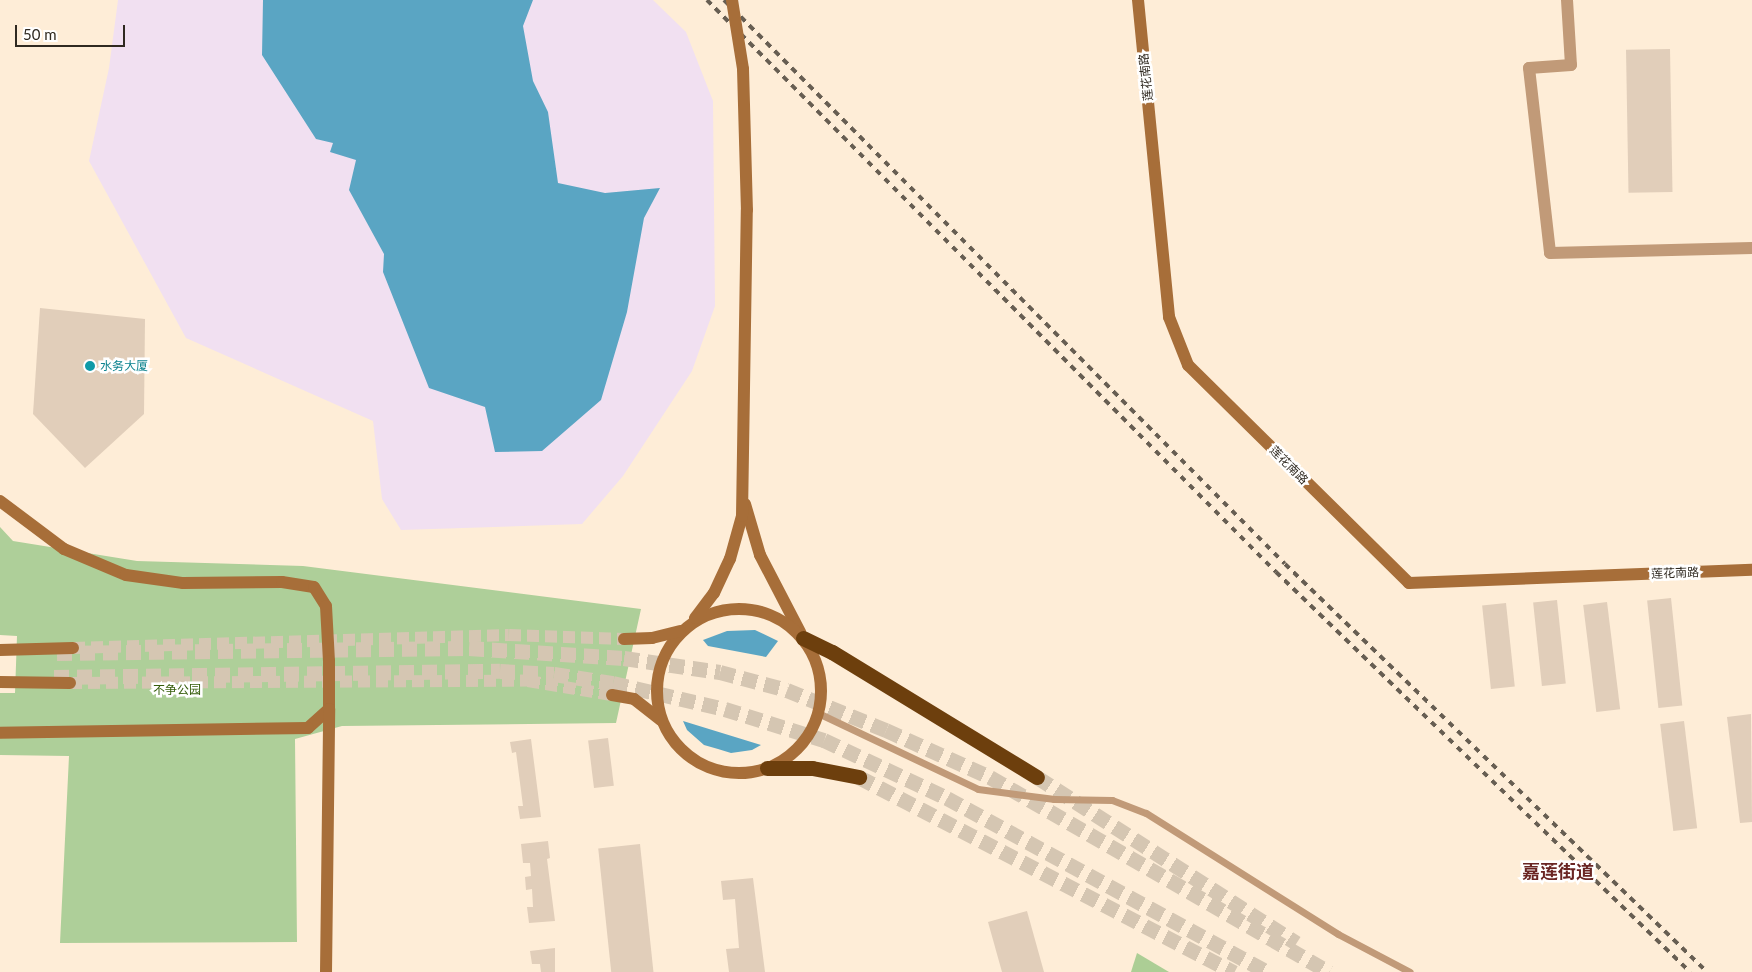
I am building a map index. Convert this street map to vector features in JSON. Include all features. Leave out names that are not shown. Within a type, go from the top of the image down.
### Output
[{"type":"highway","points":[[803,638],[832,652],[1037,777]]},
{"type":"highway","points":[[767,768],[812,768],[859,777]]},
{"type":"street","points":[[663,725],[657,699],[659,672],[666,653],[682,630],[700,613],[730,559],[743,497],[747,210],[743,69],[732,0]]},
{"type":"street","name":"莲花南路","points":[[1138,0],[1169,317],[1188,365],[1409,583],[1752,570]]},
{"type":"street","points":[[1567,0],[1571,65],[1529,68],[1550,253],[1752,248]]},
{"type":"street","points":[[612,695],[634,699],[659,716],[663,725],[689,756],[713,769],[746,773],[767,768],[791,755],[802,744],[818,713],[821,681],[816,660],[760,555],[743,497]]},
{"type":"street","points":[[0,501],[64,549],[126,575],[183,582],[282,582],[314,587],[326,606],[329,710],[326,972]]},
{"type":"street","points":[[624,638],[667,636],[682,630],[699,618],[718,611],[754,609],[781,619],[803,638]]},
{"type":"street","points":[[0,650],[73,648]]},
{"type":"street","points":[[0,682],[70,683]]},
{"type":"street","points":[[0,733],[308,728],[329,710]]},
{"type":"lane","points":[[818,713],[978,788],[1054,800],[1112,800],[1146,813],[1338,934],[1410,972]]},
{"type":"shaded area","points":[[118,0],[653,0],[686,32],[713,101],[715,306],[692,371],[623,476],[582,524],[401,530],[382,499],[373,421],[186,338],[89,161],[109,68]]},
{"type":"green space","name":"不争公园","points":[[0,527],[13,541],[137,561],[303,566],[641,609],[616,723],[342,726],[295,739],[297,942],[60,943],[69,756],[0,755],[0,693],[15,693],[17,636],[0,635]]},
{"type":"green space","points":[[1137,953],[1169,972],[1131,972]]},
{"type":"water","points":[[263,0],[533,0],[523,26],[533,81],[548,112],[558,183],[605,193],[660,188],[644,218],[627,312],[601,400],[542,451],[495,452],[485,407],[429,388],[383,272],[384,254],[349,190],[356,160],[330,152],[333,143],[316,139],[262,55]]},
{"type":"water","points":[[755,630],[778,641],[766,657],[708,646],[703,640],[727,631]]},
{"type":"water","points":[[683,721],[761,745],[752,750],[731,753],[704,745],[687,730]]},
{"type":"building","points":[[1670,49],[1672,192],[1629,193],[1626,50]]},
{"type":"building","name":"水务大厦","points":[[40,308],[145,319],[144,414],[85,468],[33,414]]},
{"type":"building","points":[[1671,598],[1682,705],[1658,708],[1647,601]]},
{"type":"building","points":[[1557,600],[1566,684],[1542,686],[1533,603]]},
{"type":"building","points":[[1607,602],[1620,709],[1596,712],[1583,605]]},
{"type":"building","points":[[1506,603],[1515,687],[1491,689],[1482,606]]},
{"type":"building","points":[[1751,714],[1752,822],[1740,823],[1727,717]]},
{"type":"building","points":[[1684,721],[1697,828],[1673,831],[1660,724]]},
{"type":"building","points":[[608,738],[614,786],[594,788],[588,740]]},
{"type":"building","points":[[531,739],[541,817],[520,819],[518,806],[523,806],[516,752],[512,753],[510,742]]},
{"type":"building","points":[[548,841],[550,858],[547,859],[555,921],[529,923],[527,907],[533,907],[532,889],[526,890],[525,877],[531,876],[530,863],[523,863],[521,844]]},
{"type":"building","points":[[640,844],[653,972],[611,972],[598,848]]},
{"type":"building","points":[[753,878],[765,972],[729,972],[726,949],[739,948],[735,899],[723,900],[721,881]]},
{"type":"building","points":[[1027,911],[1044,972],[1002,972],[988,922]]},
{"type":"building","points":[[555,948],[555,972],[541,972],[540,964],[532,964],[530,951]]},
{"type":"tunnel","points":[[73,648],[509,635],[624,639]]},
{"type":"tunnel","points":[[57,653],[469,648],[624,658],[720,672],[787,690],[886,730],[990,777],[1329,972]]},
{"type":"tunnel","points":[[54,677],[500,671],[554,674],[613,683],[725,709],[824,740],[947,798],[1268,972]]},
{"type":"tunnel","points":[[70,683],[528,681],[612,695]]},
{"type":"tunnel","points":[[859,777],[1234,972]]},
{"type":"tunnel","points":[[1037,777],[1297,943]]},
{"type":"railway","points":[[707,0],[1276,572],[1690,972]]},
{"type":"railway","points":[[724,0],[1285,564],[1707,972]]},
{"type":"place","name":"水务大厦","points":[[90,366]]},
{"type":"district","name":"嘉莲街道","points":[[1558,871]]}]
